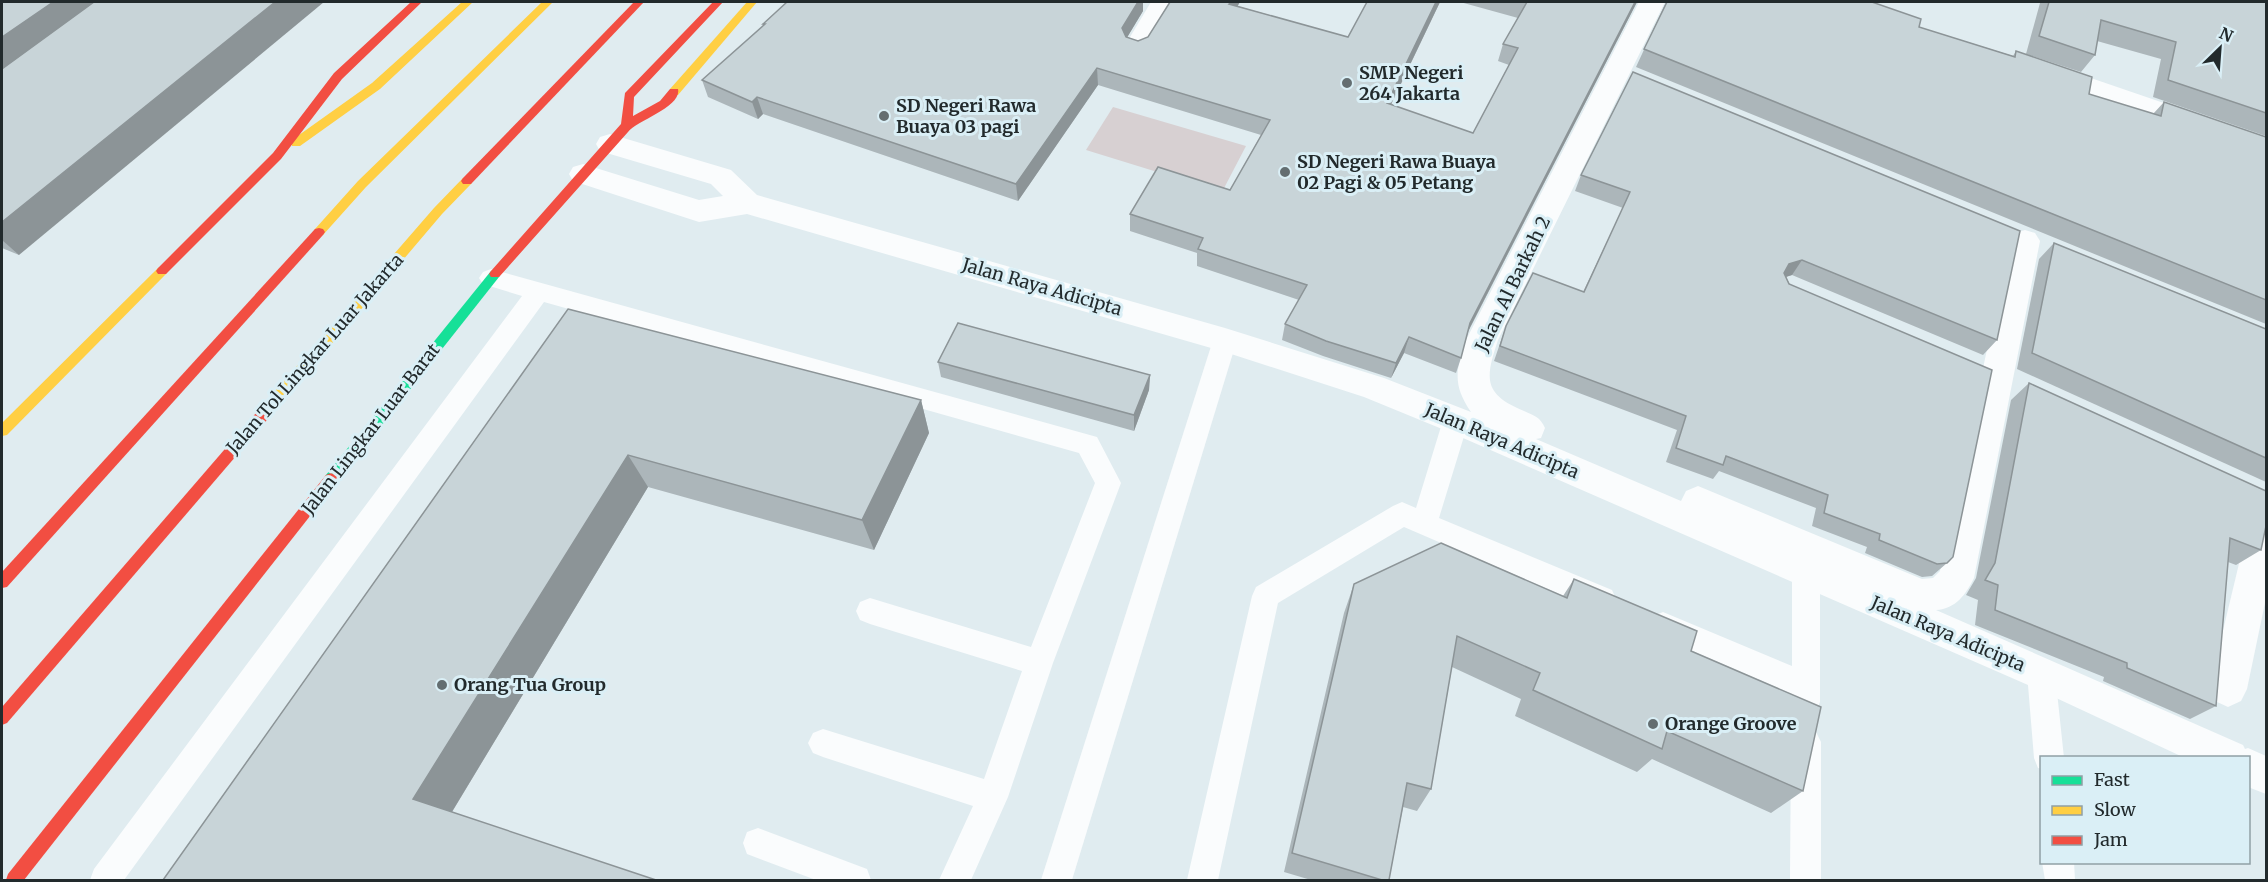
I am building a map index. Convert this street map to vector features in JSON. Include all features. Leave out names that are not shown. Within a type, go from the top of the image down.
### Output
[{"type":"main road","points":[[2,431],[277,156],[338,76],[417,2]]},
{"type":"main road","points":[[277,156],[376,86],[468,2]]},
{"type":"main road","points":[[2,582],[362,184],[548,2]]},
{"type":"main road","name":"Jalan Tol Lingkar Luar Jakarta","points":[[2,717],[438,211],[639,2]]},
{"type":"main road","points":[[619,134],[629,96],[718,2]]},
{"type":"main road","name":"Jalan Lingkar Luar Barat","points":[[14,880],[490,278],[619,134],[664,104],[752,2]]},
{"type":"street","points":[[1137,47],[1163,2]]},
{"type":"street","name":"Jalan Al Barkah 2","points":[[1652,2],[1629,77],[1482,340],[1473,374],[1476,396],[1492,412],[1921,595],[1942,594],[1956,578],[2009,382],[2025,241]]},
{"type":"street","points":[[2019,62],[2266,148]]},
{"type":"street","name":"Jalan Raya Adicipta","points":[[619,134],[721,177],[747,203]]},
{"type":"street","name":"Jalan Raya Adicipta","points":[[583,174],[699,211],[747,203],[1225,340],[1373,387],[1456,420],[2041,673],[2225,756]]},
{"type":"street","points":[[1965,363],[2009,382]]},
{"type":"street","points":[[2228,689],[2263,506]]},
{"type":"street","points":[[2250,768],[2266,776]]},
{"type":"lane","points":[[490,278],[1088,445],[1108,483],[1039,663],[993,797],[955,880]]},
{"type":"lane","points":[[105,880],[539,291]]},
{"type":"lane","points":[[1056,880],[1225,340]]},
{"type":"lane","points":[[1424,524],[1456,420]]},
{"type":"lane","points":[[1202,880],[1266,596],[1402,514],[1806,686]]},
{"type":"lane","points":[[1806,573],[1806,880]]},
{"type":"lane","points":[[870,611],[1039,663]]},
{"type":"lane","points":[[2041,673],[2049,756]]},
{"type":"lane","points":[[822,743],[993,797]]},
{"type":"lane","points":[[758,843],[856,880]]},
{"type":"lane","points":[[2058,864],[2060,880]]},
{"type":"shaded area","points":[[1113,107],[1246,146],[1222,192],[1086,150]]},
{"type":"building","points":[[2,2],[53,2],[2,37]]},
{"type":"building","points":[[94,2],[275,2],[2,222],[2,69]]},
{"type":"building","points":[[787,2],[1138,2],[1122,28],[1126,37],[1138,41],[1148,37],[1170,2],[1231,2],[1229,4],[1348,37],[1367,2],[1436,2],[1387,103],[1473,133],[1518,48],[1503,44],[1527,2],[1635,2],[1470,323],[1461,358],[1409,337],[1396,363],[1326,341],[1285,324],[1307,285],[1198,249],[1203,238],[1130,214],[1158,167],[1230,190],[1270,120],[1097,68],[1016,184],[757,97],[752,102],[702,80]]},
{"type":"building","points":[[1667,2],[1872,2],[1921,19],[1919,27],[2015,57],[2016,51],[2092,77],[2089,94],[2161,116],[2164,102],[2266,137],[2266,300],[1644,49]]},
{"type":"building","points":[[2049,2],[2266,2],[2266,113],[2168,80],[2176,42],[2101,20],[2095,55],[2039,36]]},
{"type":"building","points":[[1633,72],[2020,231],[1997,340],[1802,260],[1789,264],[1784,273],[1789,284],[1992,370],[1953,557],[1947,563],[1937,564],[1879,540],[1880,534],[1824,513],[1828,495],[1726,456],[1723,465],[1676,448],[1686,416],[1500,346],[1506,326],[1533,273],[1584,292],[1630,192],[1581,175]]},
{"type":"building","points":[[2054,243],[2266,329],[2266,458],[2032,353]]},
{"type":"building","name":"Orang Tua Group","points":[[568,309],[921,400],[862,520],[628,455],[413,799],[656,880],[163,880]]},
{"type":"building","points":[[958,323],[1150,375],[1134,415],[938,362]]},
{"type":"building","points":[[2029,383],[2266,491],[2266,526],[2261,550],[2230,538],[2216,706],[2127,668],[2127,663],[1995,610],[1998,585],[1985,580],[1995,563]]},
{"type":"building","name":"Orange Groove","points":[[1441,543],[1567,598],[1574,579],[1697,631],[1691,651],[1821,707],[1803,791],[1667,731],[1662,749],[1533,690],[1540,673],[1457,636],[1431,789],[1407,783],[1389,880],[1382,880],[1292,853],[1354,584]]},
{"type":"traffic: fast","points":[[331,479],[495,274]]},
{"type":"traffic: slow","points":[[296,143],[376,86],[468,2]]},
{"type":"traffic: slow","points":[[319,232],[362,184],[548,2]]},
{"type":"traffic: slow","points":[[674,92],[752,2]]},
{"type":"traffic: slow","points":[[268,409],[438,211],[467,181]]},
{"type":"traffic: slow","points":[[2,431],[162,271]]},
{"type":"traffic: jam","points":[[162,271],[277,156],[338,76],[417,2]]},
{"type":"traffic: jam","points":[[467,181],[639,2]]},
{"type":"traffic: jam","points":[[627,125],[629,96],[718,2]]},
{"type":"traffic: jam","points":[[495,274],[627,125],[664,104],[674,92]]},
{"type":"traffic: jam","points":[[2,582],[319,232]]},
{"type":"traffic: jam","points":[[2,718],[268,409]]},
{"type":"traffic: jam","points":[[14,880],[331,479]]},
{"type":"place","name":"SMP Negeri 264 Jakarta","points":[[1347,83]]},
{"type":"place","name":"SD Negeri Rawa Buaya 03 pagi","points":[[884,116]]},
{"type":"place","name":"SD Negeri Rawa Buaya 02 Pagi & 05 Petang","points":[[1285,172]]},
{"type":"place","name":"Orang Tua Group","points":[[442,685]]},
{"type":"place","name":"Orange Groove","points":[[1653,724]]}]
